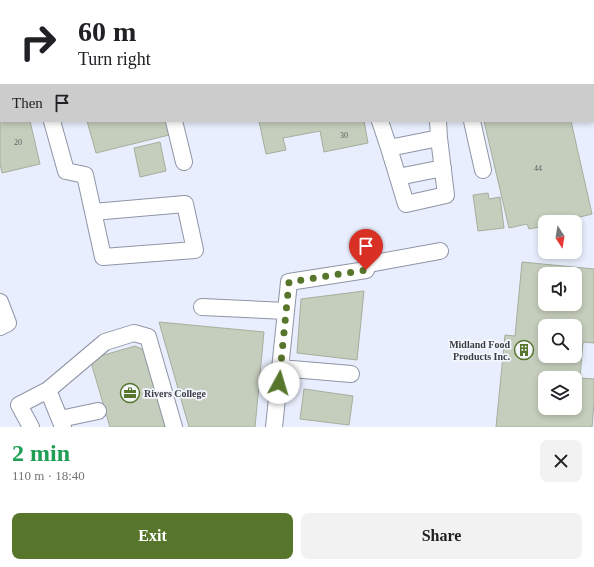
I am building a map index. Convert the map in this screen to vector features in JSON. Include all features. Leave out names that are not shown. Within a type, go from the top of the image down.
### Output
[{"type":"street","points":[[52,122],[66,171],[85,175],[93,212],[103,257],[195,250],[185,204],[93,212]]},
{"type":"street","points":[[174,122],[184,162]]},
{"type":"street","points":[[380,122],[406,204],[446,195],[438,122]]},
{"type":"street","points":[[472,122],[483,170]]},
{"type":"street","points":[[389,148],[439,138]]},
{"type":"street","points":[[398,177],[443,168]]},
{"type":"street","points":[[274,427],[289,282],[366,270],[369,264],[440,252]]},
{"type":"street","points":[[0,302],[8,323],[0,327]]},
{"type":"street","points":[[202,307],[286,311]]},
{"type":"street","points":[[31,427],[19,405],[48,390],[105,342],[134,333],[148,337],[174,427]]},
{"type":"street","points":[[280,368],[351,374]]},
{"type":"street","points":[[48,390],[61,423],[98,411]]},
{"type":"shaded area","points":[[0,122],[594,122],[594,427],[0,427]]},
{"type":"building","points":[[0,122],[30,122],[40,164],[2,173],[0,164]]},
{"type":"building","points":[[87,122],[166,122],[169,135],[96,153]]},
{"type":"building","points":[[259,122],[364,122],[368,143],[324,152],[320,131],[283,138],[286,150],[266,154]]},
{"type":"building","points":[[484,122],[571,122],[592,214],[582,216],[582,215],[538,215],[538,227],[529,229],[527,224],[509,228]]},
{"type":"building","points":[[160,142],[166,171],[140,177],[134,148]]},
{"type":"building","points":[[488,193],[489,199],[500,197],[504,228],[478,231],[473,195]]},
{"type":"building","name":"Midland Food Products Inc.","points":[[522,262],[573,267],[538,267],[538,311],[582,311],[582,268],[594,269],[594,343],[583,342],[582,354],[582,319],[538,319],[538,363],[581,363],[581,371],[538,371],[538,415],[582,415],[582,378],[594,379],[592,427],[496,427],[505,335],[515,336]]},
{"type":"building","points":[[364,291],[357,360],[297,353],[301,299]]},
{"type":"building","points":[[159,322],[264,332],[255,427],[189,427]]},
{"type":"building","name":"Rivers College","points":[[135,346],[149,352],[170,427],[110,427],[90,359]]},
{"type":"building","points":[[304,389],[353,396],[349,425],[300,419]]},
{"type":"place","name":"Midland Food Products Inc.","points":[[524,350]]},
{"type":"place","name":"Rivers College","points":[[130,393]]},
{"type":"route","points":[[279,383],[289,282],[366,270]]}]
